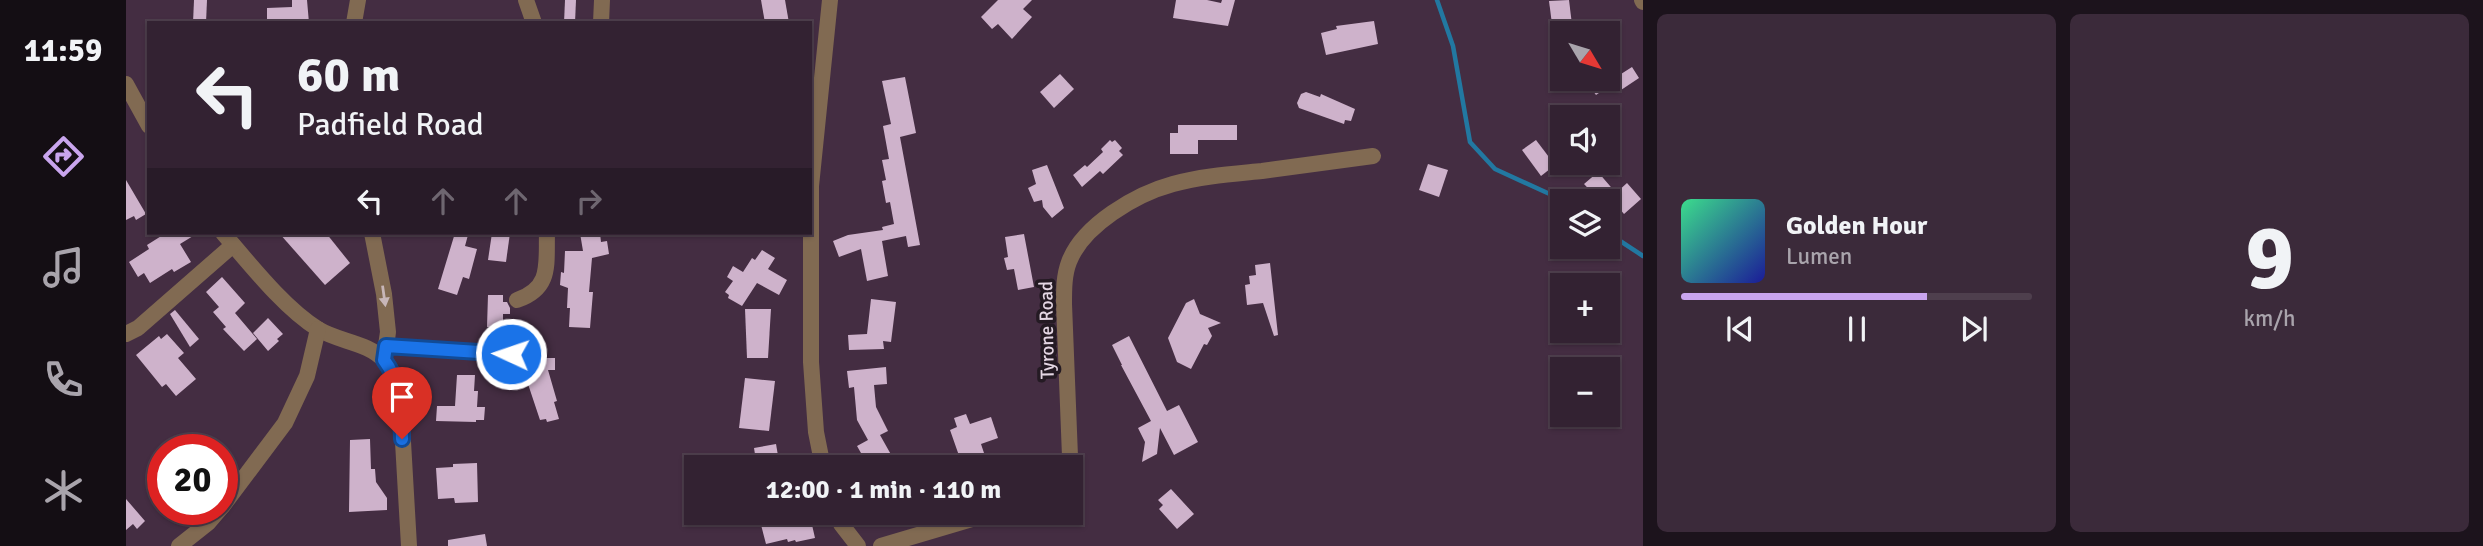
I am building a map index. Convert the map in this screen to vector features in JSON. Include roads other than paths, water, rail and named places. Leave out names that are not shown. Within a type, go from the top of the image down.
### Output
[{"type":"street","points":[[354,21],[358,0]]},
{"type":"street","points":[[526,0],[533,21]]},
{"type":"street","points":[[601,21],[602,0]]},
{"type":"street","points":[[812,186],[830,0]]},
{"type":"street","points":[[126,84],[147,122]]},
{"type":"street","name":"Tyrone Road","points":[[1070,455],[1065,275],[1077,246],[1089,232],[1124,207],[1172,184],[1373,156]]},
{"type":"street","points":[[372,235],[384,294],[388,332],[385,353],[401,407],[409,546]]},
{"type":"street","points":[[517,300],[536,292],[543,281],[547,235]]},
{"type":"street","points":[[811,235],[813,400],[821,455]]},
{"type":"street","points":[[126,334],[138,328],[228,239],[289,306],[318,329],[348,342],[385,353],[511,354]]},
{"type":"street","points":[[238,485],[285,423],[311,363],[318,329]]},
{"type":"street","points":[[179,546],[205,525]]},
{"type":"street","points":[[842,525],[858,546]]},
{"type":"street","points":[[881,546],[952,525]]},
{"type":"waterway","points":[[1437,0],[1453,46],[1470,142],[1495,169],[1550,194]]},
{"type":"waterway","points":[[1620,241],[1643,256]]}]
